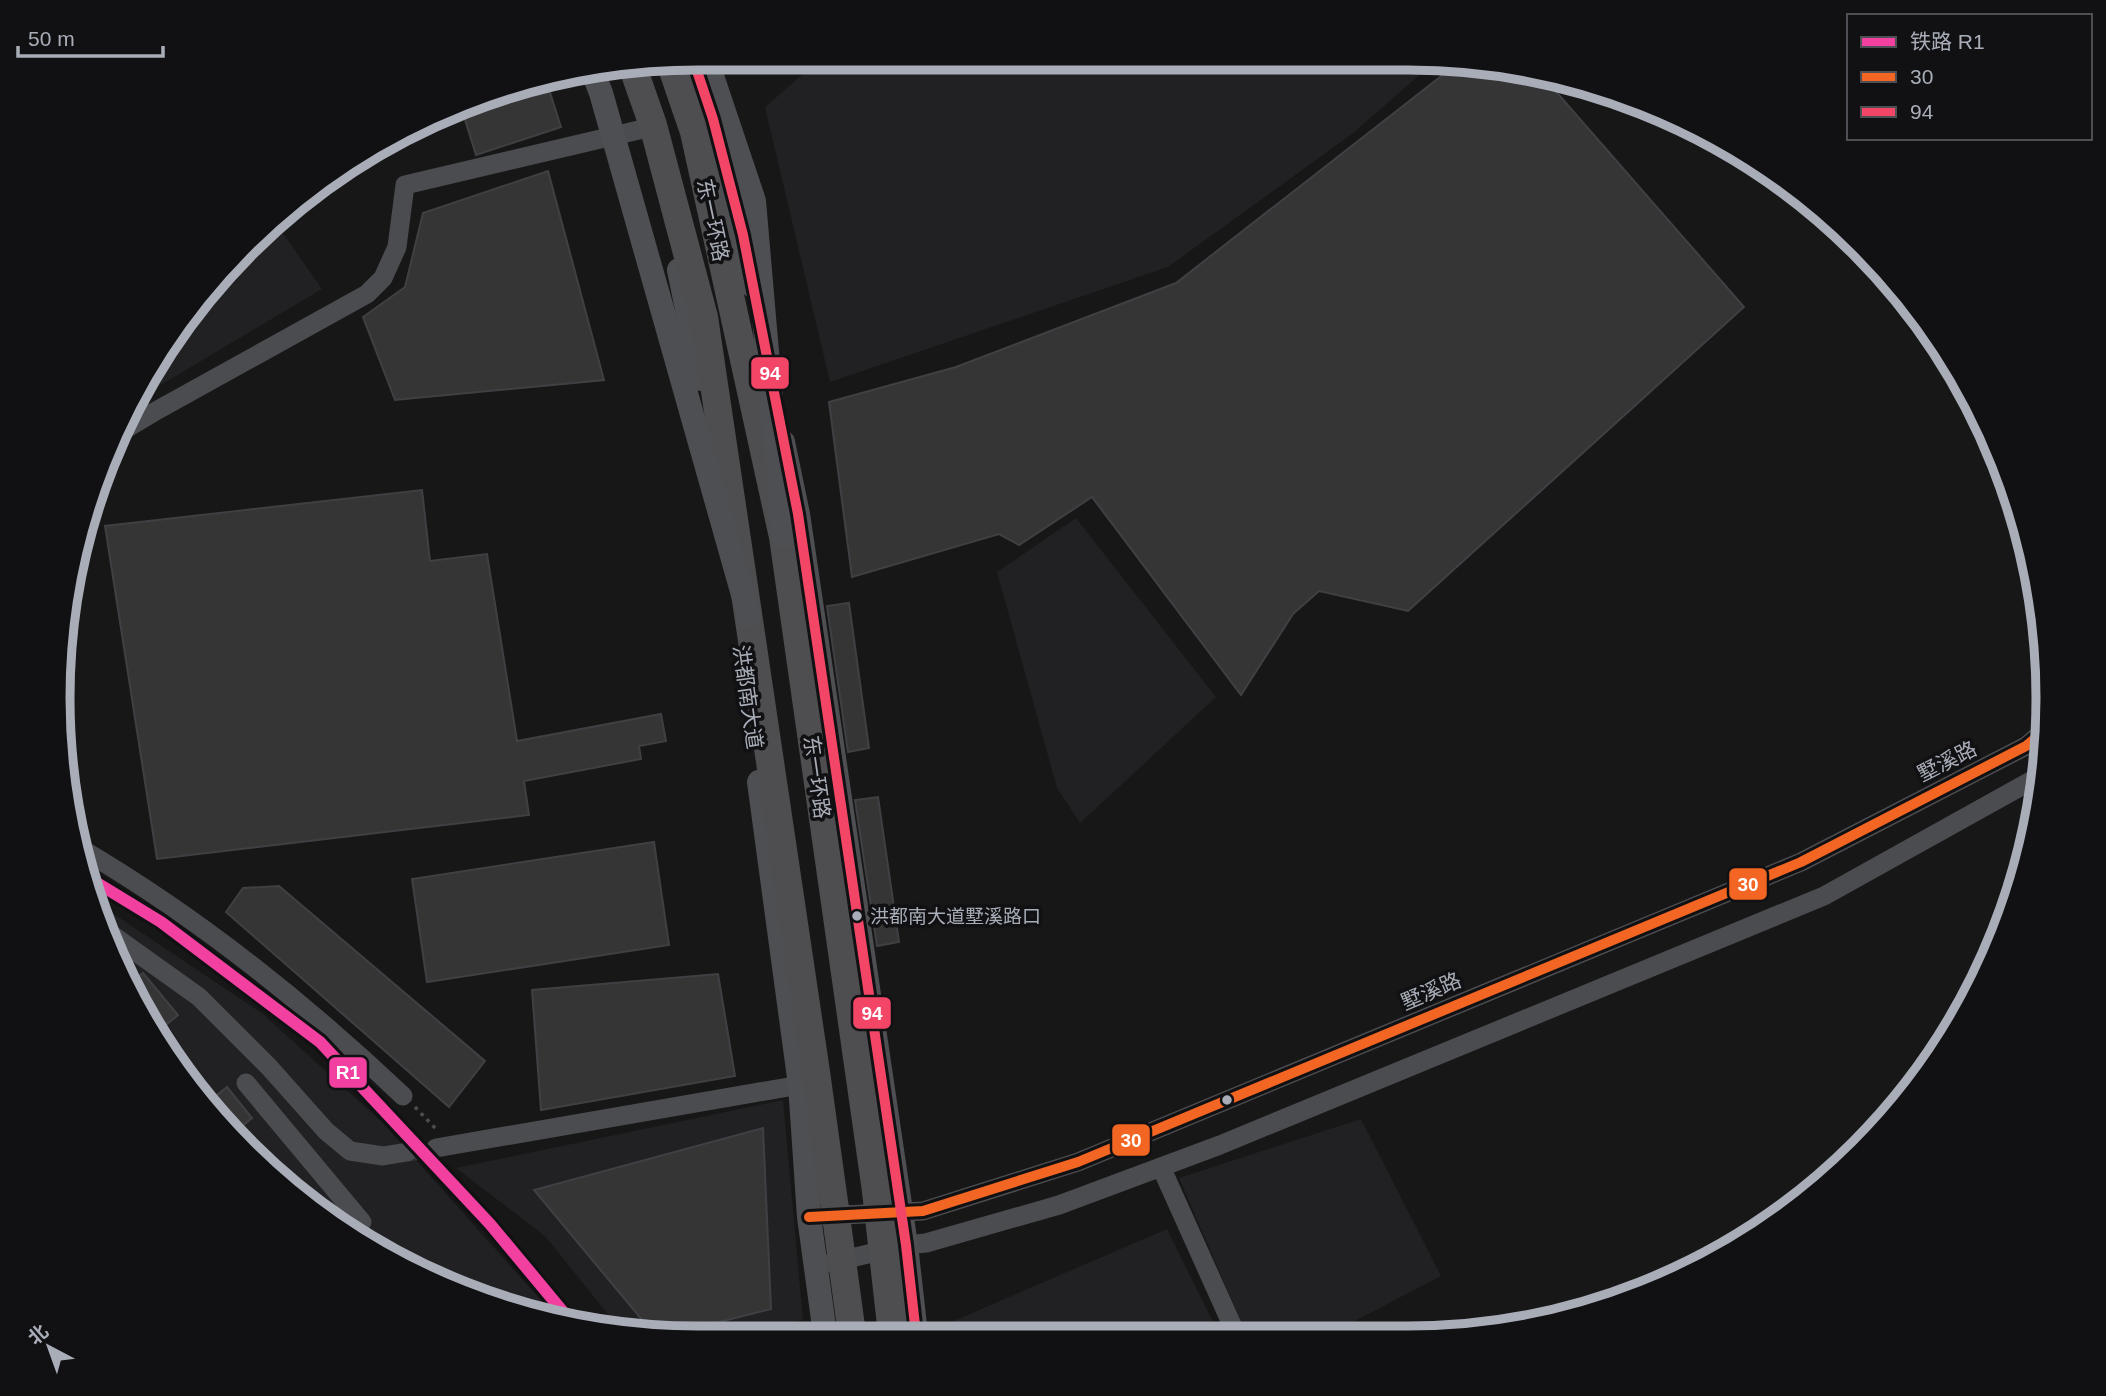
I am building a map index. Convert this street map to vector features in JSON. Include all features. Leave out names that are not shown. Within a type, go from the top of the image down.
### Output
[{"type":"highway","name":"东一环路","points":[[673,71],[694,132],[783,537],[876,1191],[891,1326]]},
{"type":"highway","name":"东一环路","points":[[635,73],[653,125],[704,317],[851,1326]]},
{"type":"main road","points":[[697,70],[713,119],[743,235],[797,514],[906,1245],[915,1326]]},
{"type":"main road","points":[[710,70],[754,201],[783,537]]},
{"type":"main road","name":"洪都南大道","points":[[621,74],[643,129],[678,265],[714,448],[800,1085],[809,1217],[824,1326]]},
{"type":"main road","points":[[595,79],[668,325],[749,616]]},
{"type":"street","points":[[133,425],[367,294],[383,278],[397,247],[405,185],[643,129]]},
{"type":"street","name":"墅溪路","points":[[809,1217],[923,1211],[1078,1162],[1801,862],[2026,746],[2035,738]]},
{"type":"street","points":[[816,1266],[906,1245],[926,1243],[1059,1205],[1245,1134],[1824,896],[2031,781]]},
{"type":"street","points":[[89,854],[124,874],[240,955],[344,1040],[403,1096]]},
{"type":"street","points":[[119,940],[199,997],[269,1067],[326,1131],[350,1151],[383,1156],[407,1152]]},
{"type":"street","points":[[246,1083],[362,1222],[358,1225]]},
{"type":"street","points":[[444,1147],[800,1085]]},
{"type":"street","points":[[1161,1167],[1233,1326]]},
{"type":"path","points":[[403,1096],[444,1147]]},
{"type":"shaded area","points":[[807,70],[1425,70],[1352,134],[1168,267],[830,382],[765,107]]},
{"type":"shaded area","points":[[280,229],[322,289],[150,391],[200,316],[226,284]]},
{"type":"shaded area","points":[[1076,518],[1216,697],[1080,823],[1057,788],[997,572]]},
{"type":"shaded area","points":[[107,909],[263,1014],[383,1123],[548,1308],[496,1293],[420,1261],[349,1220],[284,1170],[226,1112],[176,1047],[135,976]]},
{"type":"shaded area","points":[[783,1100],[803,1320],[767,1326],[657,1325],[613,1320],[545,1236],[456,1168]]},
{"type":"shaded area","points":[[1361,1119],[1441,1276],[1345,1326],[1243,1326],[1179,1178]]},
{"type":"shaded area","points":[[1167,1229],[1215,1326],[950,1326],[949,1323]]},
{"type":"building","points":[[1449,71],[1490,75],[1552,87],[1744,307],[1408,611],[1319,591],[1293,614],[1241,695],[1092,497],[1019,545],[999,534],[852,577],[829,402],[956,367],[1176,283]]},
{"type":"building","points":[[549,88],[561,127],[476,155],[464,116]]},
{"type":"building","points":[[548,171],[604,380],[395,400],[363,317],[405,287],[423,213]]},
{"type":"building","points":[[422,490],[430,561],[487,554],[517,741],[661,714],[666,741],[639,746],[641,759],[524,781],[529,815],[157,859],[105,526]]},
{"type":"building","points":[[849,603],[869,748],[848,752],[827,606]]},
{"type":"building","points":[[878,797],[899,942],[877,946],[855,800]]},
{"type":"building","points":[[654,842],[669,945],[427,982],[412,879]]},
{"type":"building","points":[[279,886],[485,1061],[449,1107],[226,912],[243,888]]},
{"type":"building","points":[[143,973],[178,1015],[163,1027],[154,1012],[136,978]]},
{"type":"building","points":[[718,974],[735,1076],[541,1110],[532,990]]},
{"type":"building","points":[[227,1087],[252,1118],[240,1127],[214,1097]]},
{"type":"building","points":[[763,1128],[771,1309],[704,1326],[645,1324],[534,1190]]},
{"type":"tunnel","points":[[407,1152],[436,1148]]},
{"type":"rail line","name":"R1","points":[[98,883],[161,922],[320,1042],[490,1224],[563,1311]]},
{"type":"transit line","name":"94","points":[[697,70],[713,119],[743,235],[798,514],[906,1245],[915,1326]]},
{"type":"transit line","name":"30","points":[[809,1217],[923,1211],[1078,1162],[1801,862],[2026,746],[2035,738]]},
{"type":"place","name":"洪都南大道墅溪路口","points":[[857,916]]}]
